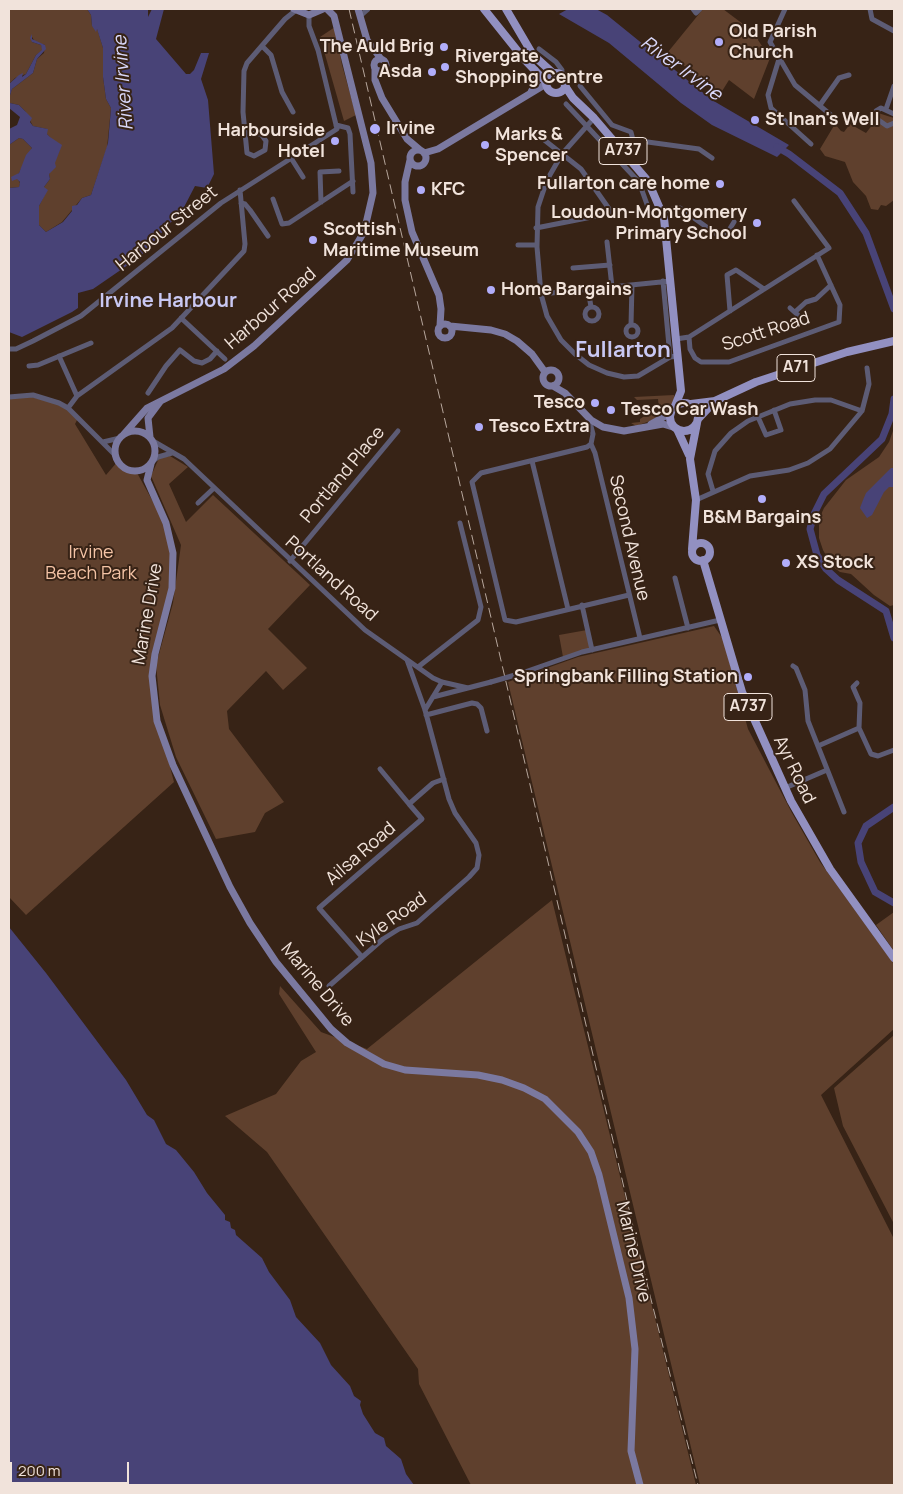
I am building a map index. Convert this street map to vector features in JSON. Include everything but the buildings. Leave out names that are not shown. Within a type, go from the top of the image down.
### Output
[{"type":"main road","name":"A737","points":[[484,9],[546,83],[551,92],[563,89]]},
{"type":"main road","name":"A737","points":[[506,9],[533,55],[565,80],[563,89]]},
{"type":"main road","points":[[546,83],[549,76],[558,74]]},
{"type":"main road","name":"A737","points":[[563,89],[594,118],[648,181],[662,211],[667,235],[667,281],[676,339],[673,357],[680,391],[690,404]]},
{"type":"main road","name":"A71","points":[[690,404],[715,401],[756,382],[847,352],[894,341]]},
{"type":"main road","name":"A737","points":[[673,410],[680,391]]},
{"type":"main road","name":"A71","points":[[698,421],[715,401]]},
{"type":"main road","points":[[690,459],[698,421],[697,411],[690,404],[673,410],[671,421],[677,428],[690,459],[695,497],[692,549],[695,558],[706,558],[709,548],[702,543],[695,523]]},
{"type":"main road","points":[[677,428],[688,430],[698,421]]},
{"type":"main road","points":[[692,549],[697,544],[702,543]]},
{"type":"main road","name":"Ayr Road","points":[[706,558],[720,620],[742,692],[785,788],[830,869],[894,958]]},
{"type":"street","points":[[245,133],[261,134],[266,144],[264,150],[254,156],[250,156],[247,153],[245,133],[243,112],[244,71],[247,63],[294,10],[308,15],[325,9]]},
{"type":"street","name":"Harbour Road","points":[[122,436],[147,408],[224,369],[240,358],[333,274],[352,254],[368,222],[373,193],[371,163],[334,16],[325,9]]},
{"type":"street","points":[[368,9],[359,12],[369,45],[386,64],[378,85]]},
{"type":"street","points":[[693,9],[696,13],[700,9]]},
{"type":"street","points":[[784,9],[770,42],[795,85],[832,116]]},
{"type":"street","points":[[870,9],[872,19],[894,31]]},
{"type":"street","points":[[308,15],[309,26],[318,50],[337,127],[348,128],[350,134],[353,192]]},
{"type":"street","points":[[262,46],[271,55],[282,92],[293,112]]},
{"type":"street","points":[[539,49],[556,62],[562,70],[558,74]]},
{"type":"street","points":[[381,59],[375,62],[375,69],[382,98],[410,143],[422,152],[425,162],[422,165],[415,166],[407,175]]},
{"type":"street","points":[[779,59],[768,95],[771,108],[811,144]]},
{"type":"street","points":[[375,69],[383,71]]},
{"type":"street","points":[[530,92],[536,82],[535,70]]},
{"type":"street","points":[[820,105],[839,78],[849,75]]},
{"type":"street","points":[[411,157],[422,152],[438,149],[546,83]]},
{"type":"street","points":[[580,86],[612,125],[631,132],[633,140]]},
{"type":"street","points":[[886,109],[894,86]]},
{"type":"street","points":[[566,104],[639,182],[649,210]]},
{"type":"street","points":[[894,114],[886,109],[878,109],[876,118],[887,126],[894,123]]},
{"type":"street","points":[[541,294],[667,281],[673,357],[638,376],[624,378],[589,365],[561,340],[547,316],[541,294],[536,228],[538,207],[547,180],[562,154],[594,118]]},
{"type":"street","name":"Harbour Street","points":[[9,349],[16,349],[34,341],[81,316],[204,215],[337,127]]},
{"type":"street","points":[[536,228],[612,213],[581,169],[538,135]]},
{"type":"street","points":[[622,150],[633,140]]},
{"type":"street","points":[[633,140],[698,149],[712,158]]},
{"type":"street","points":[[410,143],[411,157],[405,200],[412,232],[436,285],[441,309],[439,336],[449,337],[465,329]]},
{"type":"street","points":[[411,157],[415,166]]},
{"type":"street","points":[[291,158],[303,177]]},
{"type":"street","points":[[321,202],[320,172],[337,173]]},
{"type":"street","points":[[273,199],[282,224],[289,223],[353,181]]},
{"type":"street","points":[[68,408],[77,396],[172,328],[244,251],[240,190]]},
{"type":"street","points":[[676,339],[689,337],[828,248],[794,201]]},
{"type":"street","points":[[241,203],[246,204],[268,236]]},
{"type":"street","points":[[662,211],[680,208],[720,236],[726,235],[734,222]]},
{"type":"street","points":[[608,242],[612,287]]},
{"type":"street","points":[[518,245],[537,245]]},
{"type":"street","points":[[790,308],[797,314],[806,302],[816,299],[831,285],[817,255]]},
{"type":"street","points":[[573,268],[610,264]]},
{"type":"street","points":[[730,311],[728,275],[736,270],[764,289]]},
{"type":"street","points":[[631,325],[632,285]]},
{"type":"street","name":"Scott Road","points":[[689,337],[690,348],[695,358],[701,362],[729,362],[839,322],[840,305],[831,285]]},
{"type":"street","points":[[588,289],[591,307]]},
{"type":"street","points":[[441,309],[452,330],[449,337]]},
{"type":"street","points":[[181,318],[225,359]]},
{"type":"street","points":[[440,326],[491,330],[504,334],[517,341],[545,369],[558,373],[556,383]]},
{"type":"street","points":[[29,366],[59,356],[91,342]]},
{"type":"street","points":[[148,393],[166,366],[180,350],[194,361],[202,364],[217,351]]},
{"type":"street","points":[[59,356],[77,396]]},
{"type":"street","points":[[695,497],[705,495],[750,476],[789,470],[808,463],[830,449],[862,411],[870,384],[867,368]]},
{"type":"street","points":[[545,369],[544,381],[548,386],[556,383]]},
{"type":"street","points":[[556,383],[592,424],[594,434],[591,444],[481,473],[472,482],[505,620],[516,622],[568,608],[629,595]]},
{"type":"street","points":[[9,397],[40,396],[68,408],[103,442],[124,467],[147,480],[155,455],[151,439],[141,432],[133,431],[103,442]]},
{"type":"street","name":"Harbour Road","points":[[151,439],[148,418],[162,400]]},
{"type":"street","points":[[713,491],[708,474],[715,451],[730,432],[774,410],[790,404],[815,400],[831,400],[862,411]]},
{"type":"street","points":[[642,429],[673,410]]},
{"type":"street","points":[[758,417],[766,434],[781,430],[774,410]]},
{"type":"street","points":[[586,416],[596,424],[616,430]]},
{"type":"street","points":[[594,434],[603,430],[642,429],[663,424],[677,428]]},
{"type":"street","name":"Portland Place","points":[[290,561],[398,430]]},
{"type":"street","points":[[116,456],[116,444],[122,436]]},
{"type":"street","name":"Portland Road","points":[[151,439],[184,459],[365,630],[442,682],[468,688],[522,674],[592,650],[720,620]]},
{"type":"street","name":"Second Avenue","points":[[591,444],[640,638]]},
{"type":"street","points":[[129,470],[142,470],[158,457],[172,453]]},
{"type":"street","points":[[532,461],[568,608]]},
{"type":"street","name":"Marine Drive","points":[[147,480],[166,523],[173,553],[172,588],[155,654],[152,676],[157,721],[173,765],[230,887],[250,923],[276,962],[331,1029],[347,1043],[384,1064],[405,1070],[478,1075],[502,1080],[524,1088],[545,1099],[578,1132],[591,1152],[600,1175],[629,1298],[635,1349],[631,1451],[640,1485]]},
{"type":"street","points":[[198,503],[214,488]]},
{"type":"street","points":[[418,667],[478,620],[481,607],[460,523]]},
{"type":"street","points":[[675,578],[688,628]]},
{"type":"street","points":[[582,605],[592,650]]},
{"type":"street","name":"Kyle Road","points":[[329,986],[383,939],[417,923],[477,868],[479,855],[476,843],[455,813],[426,713],[407,660]]},
{"type":"street","points":[[793,666],[796,668],[806,690],[808,721],[844,812]]},
{"type":"street","points":[[426,713],[442,682]]},
{"type":"street","points":[[857,683],[853,687],[860,702],[859,728],[871,754],[875,757],[894,750]]},
{"type":"street","points":[[433,697],[468,688]]},
{"type":"street","points":[[426,713],[472,702],[481,708],[488,731]]},
{"type":"street","points":[[818,746],[859,728]]},
{"type":"street","points":[[380,769],[409,804],[433,783],[444,779]]},
{"type":"street","points":[[785,788],[827,770]]},
{"type":"street","name":"Ailsa Road","points":[[362,957],[320,908],[422,819],[409,804]]},
{"type":"green space","points":[[9,9],[87,9],[91,15],[92,26],[97,28],[103,48],[103,77],[106,99],[111,108],[107,148],[91,195],[82,198],[62,222],[46,232],[39,225],[39,206],[45,194],[44,187],[50,179],[49,174],[60,149],[47,134],[47,129],[33,126],[25,111],[19,105],[10,103],[9,98],[12,89],[33,73],[37,59],[44,53],[45,45],[35,42],[31,35],[32,42],[41,45],[43,50],[36,55],[26,74],[15,78],[9,84]]},
{"type":"green space","points":[[703,9],[723,9],[759,36],[758,40],[770,58],[754,99],[729,80],[719,96],[668,52]]},
{"type":"green space","points":[[335,27],[342,65],[356,115],[344,121],[320,37]]},
{"type":"green space","points":[[875,112],[894,118],[894,200],[886,206],[881,205],[878,210],[871,209],[866,196],[853,182],[845,162],[825,156],[820,149],[835,124],[844,132],[850,124],[866,133],[873,124],[868,119]]},
{"type":"green space","points":[[19,138],[23,139],[32,148],[16,176],[20,183],[19,187],[9,188],[9,145]]},
{"type":"green space","name":"Irvine Beach Park","points":[[25,395],[64,406],[78,418],[75,424],[106,475],[118,461],[124,467],[136,471],[162,518],[174,566],[151,670],[155,710],[174,782],[26,915],[9,897],[9,397]]},
{"type":"green space","points":[[674,395],[675,401],[667,412],[636,426],[631,423],[640,422],[640,419],[646,415],[658,413],[659,409],[658,399],[637,400],[634,397]]},
{"type":"green space","points":[[894,428],[894,605],[890,606],[874,595],[851,574],[840,572],[832,566],[819,538],[819,519],[824,508],[846,480],[879,457],[889,442]]},
{"type":"green space","points":[[170,456],[188,467],[169,484],[186,522],[213,495],[310,585],[268,629],[307,668],[283,690],[266,671],[227,711],[229,729],[284,802],[265,813],[255,832],[216,839],[176,757],[160,705],[156,665],[173,603],[181,545],[151,476],[159,458]]},
{"type":"green space","points":[[714,626],[723,639],[748,729],[792,813],[820,862],[894,964],[894,1029],[821,1095],[894,1239],[894,1485],[700,1485],[508,682],[578,657]]},
{"type":"green space","points":[[587,630],[591,649],[563,657],[559,635]]},
{"type":"green space","points":[[552,900],[696,1485],[471,1485],[419,1384],[418,1369],[267,1152],[225,1116],[276,1094],[301,1061],[316,1052],[279,994],[280,986],[321,1032],[367,1049]]},
{"type":"green space","points":[[894,912],[894,951],[876,925]]},
{"type":"green space","points":[[894,1035],[894,1224],[843,1126],[834,1088]]},
{"type":"water","points":[[87,9],[148,9],[148,17],[152,9],[164,9],[156,39],[186,74],[190,74],[194,70],[201,53],[209,53],[201,79],[208,100],[214,174],[207,188],[195,186],[183,209],[141,256],[93,289],[78,293],[78,308],[22,337],[9,332],[9,188],[19,187],[20,182],[17,179],[12,181],[11,177],[19,173],[26,155],[32,148],[23,139],[19,138],[9,145],[9,129],[17,125],[20,117],[9,108],[9,99],[10,103],[19,105],[32,118],[30,122],[33,126],[48,129],[47,134],[62,145],[55,163],[56,167],[49,174],[50,179],[44,187],[48,190],[39,206],[39,225],[46,232],[63,222],[72,211],[72,206],[77,205],[82,198],[91,195],[108,143],[111,108],[106,99],[103,77],[103,48],[97,29],[96,32],[92,26],[91,15]]},
{"type":"water","points":[[568,9],[596,9],[607,15],[712,100],[789,145],[777,157],[712,125],[681,103],[609,43],[559,14]]},
{"type":"water","points":[[32,34],[32,39],[45,45],[46,49],[37,59],[33,73],[12,89],[9,99],[9,84],[19,75],[23,73],[22,77],[26,74],[36,55],[42,50],[41,45],[32,42],[30,38]]},
{"type":"water","points":[[891,468],[894,468],[894,487],[889,487],[884,492],[872,515],[867,518],[860,508],[866,493]]},
{"type":"water","points":[[9,927],[126,1080],[147,1115],[154,1120],[166,1144],[176,1150],[194,1172],[207,1193],[225,1215],[225,1220],[230,1222],[231,1228],[235,1230],[236,1235],[262,1258],[269,1272],[290,1300],[296,1317],[320,1343],[331,1365],[350,1386],[354,1396],[361,1401],[360,1405],[363,1414],[375,1433],[384,1438],[386,1446],[401,1459],[406,1474],[414,1485],[9,1485]]},
{"type":"waterway","name":"River Irvine","points":[[777,147],[840,193],[866,233],[894,309]]},
{"type":"waterway","name":"River Irvine","points":[[894,399],[892,414],[882,439],[824,494],[814,514],[810,529],[817,555],[826,569],[838,580],[886,611],[894,638]]},
{"type":"waterway","name":"River Irvine","points":[[894,807],[866,826],[858,843],[861,862],[875,892],[894,903]]},
{"type":"railway","points":[[349,9],[639,1252],[698,1485]]},
{"type":"place","name":"Old Parish Church","points":[[719,42]]},
{"type":"place","name":"The Auld Brig","points":[[444,47]]},
{"type":"place","name":"Rivergate Shopping Centre","points":[[445,67]]},
{"type":"place","name":"Asda","points":[[432,72]]},
{"type":"place","name":"St Inan's Well","points":[[755,120]]},
{"type":"place","name":"Irvine","points":[[375,129]]},
{"type":"place","name":"Harbourside Hotel","points":[[335,141]]},
{"type":"place","name":"Marks & Spencer","points":[[485,145]]},
{"type":"place","name":"Fullarton care home","points":[[720,184]]},
{"type":"place","name":"KFC","points":[[421,190]]},
{"type":"place","name":"Loudoun-Montgomery Primary School","points":[[757,223]]},
{"type":"place","name":"Scottish Maritime Museum","points":[[313,240]]},
{"type":"place","name":"Home Bargains","points":[[491,290]]},
{"type":"place","name":"Tesco","points":[[595,403]]},
{"type":"place","name":"Tesco Car Wash","points":[[611,410]]},
{"type":"place","name":"Tesco Extra","points":[[479,427]]},
{"type":"place","name":"B&M Bargains","points":[[762,499]]},
{"type":"place","name":"XS Stock","points":[[786,563]]},
{"type":"place","name":"Springbank Filling Station","points":[[748,677]]},
{"type":"district","name":"Irvine Harbour","points":[[168,301]]},
{"type":"district","name":"Fullarton","points":[[623,351]]}]
